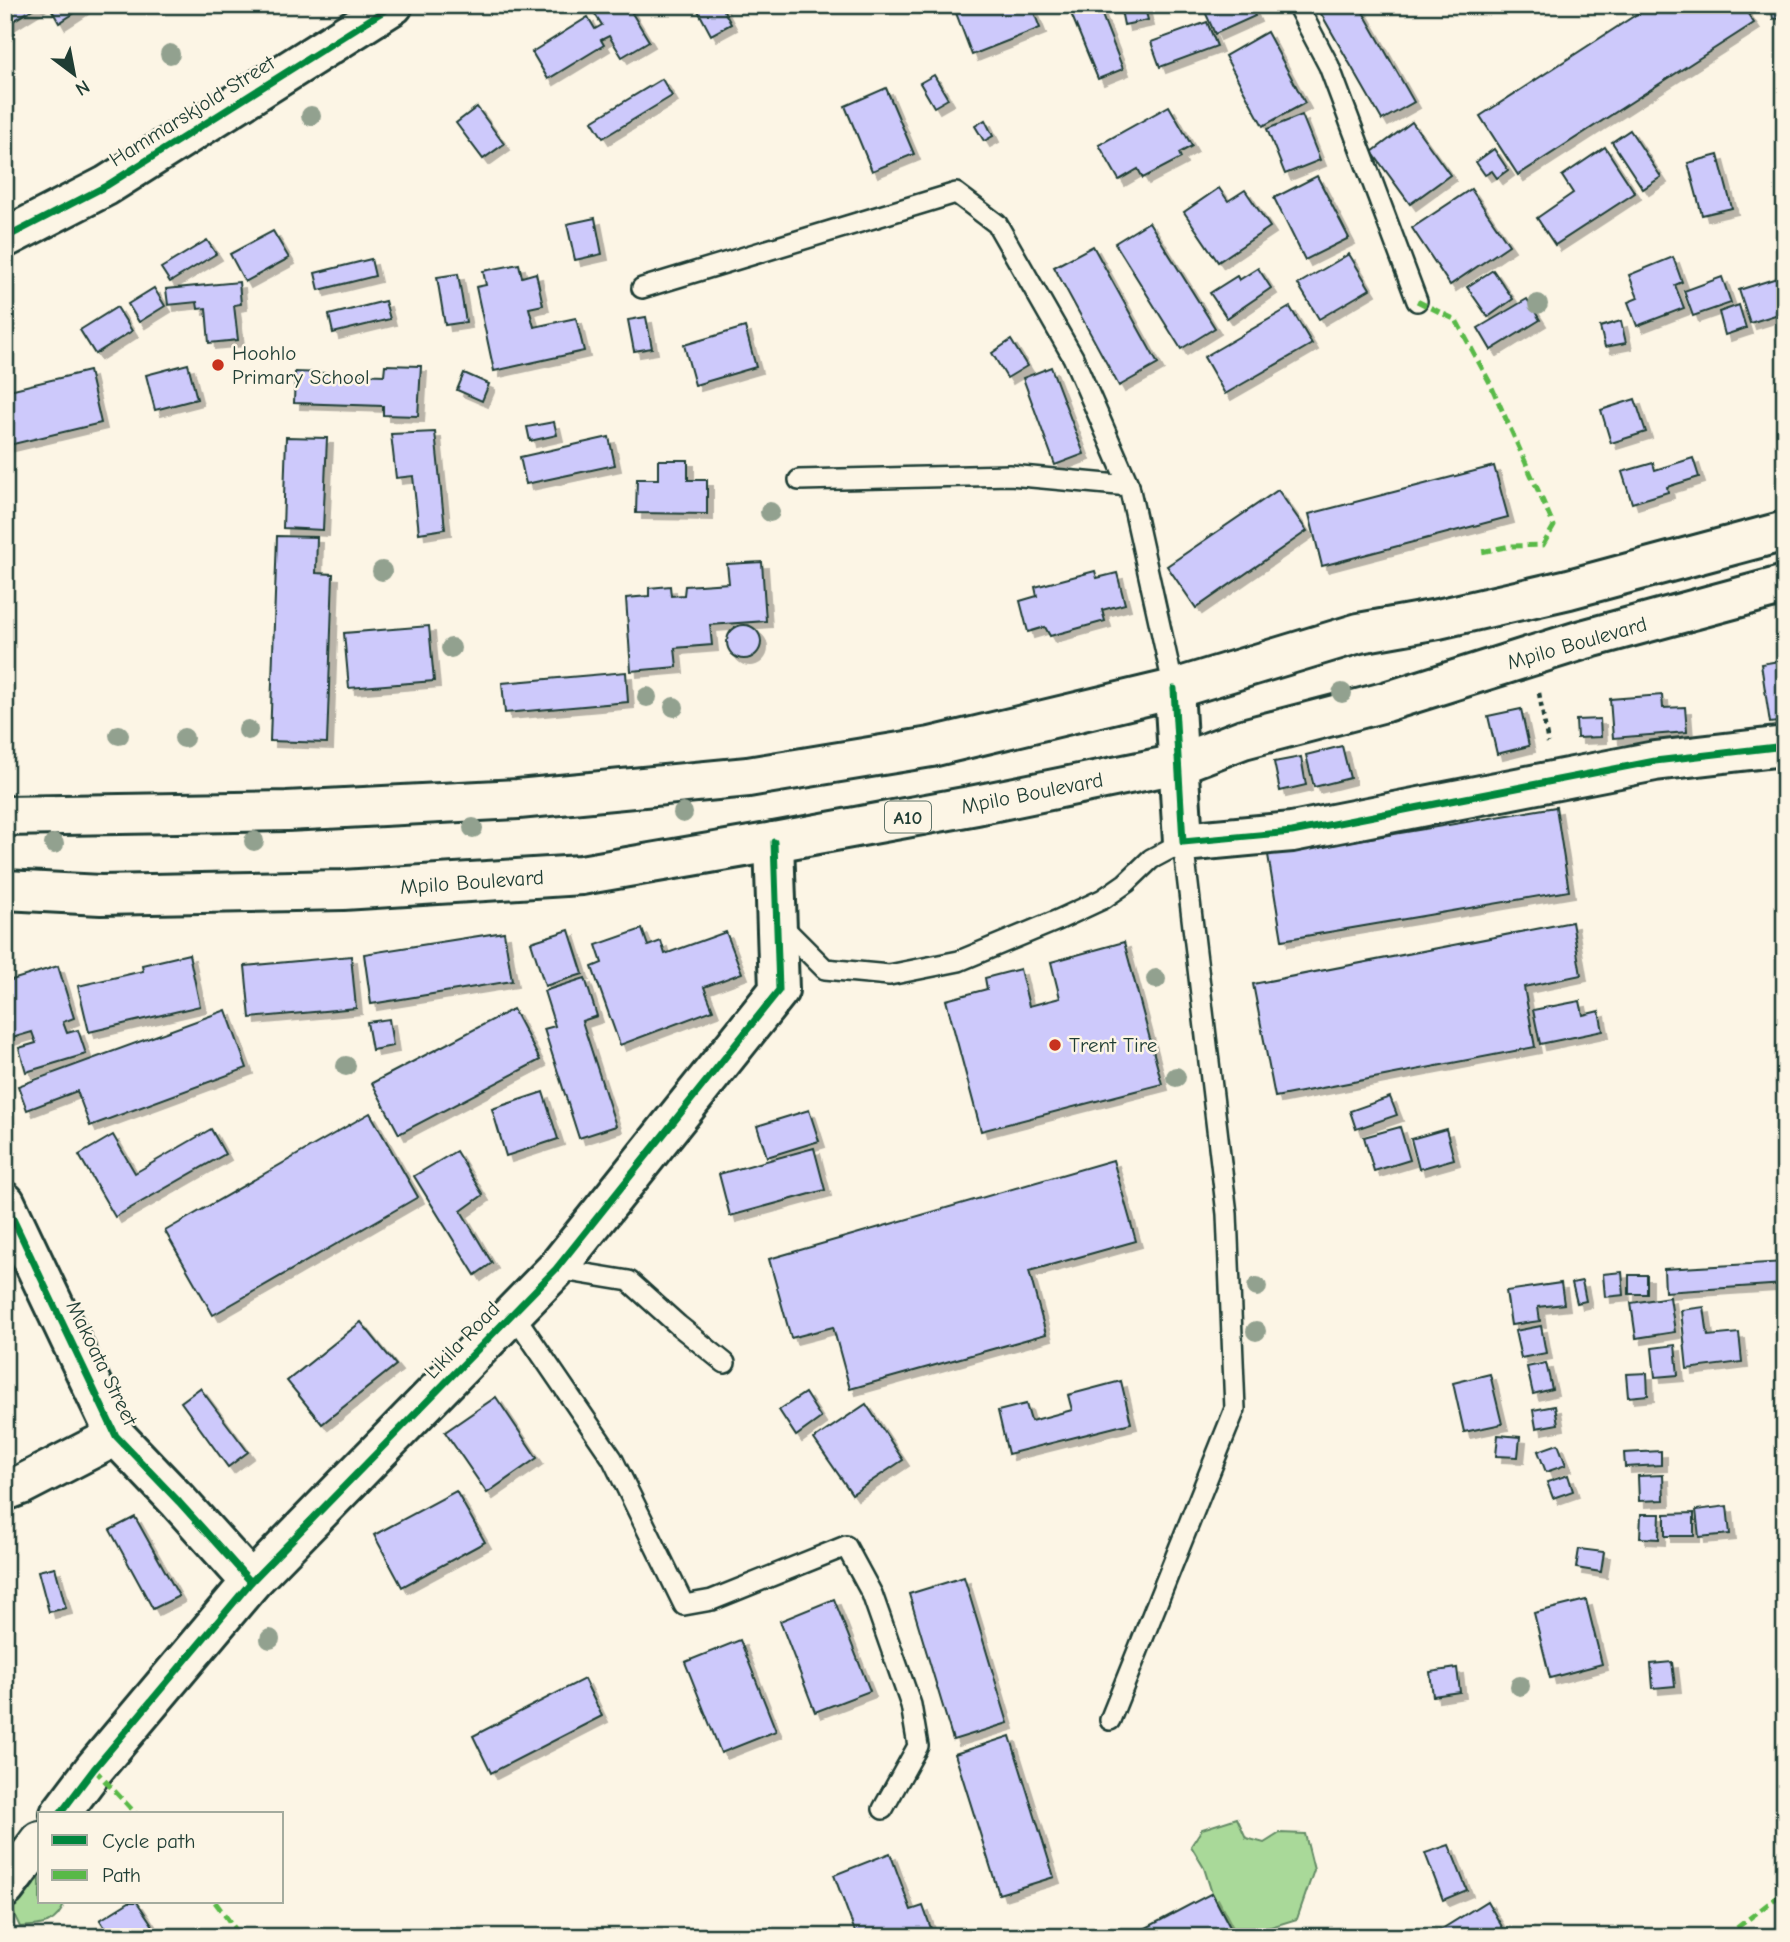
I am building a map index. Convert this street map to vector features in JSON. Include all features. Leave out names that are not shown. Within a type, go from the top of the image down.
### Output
[{"type":"main road","name":"Hammarskjold Street","points":[[5,238],[106,186],[393,5]]},
{"type":"main road","points":[[5,816],[287,811],[518,799],[748,776],[931,747],[1174,689],[1359,633],[1438,619],[1569,589],[1785,531]]},
{"type":"main road","name":"Mpilo Boulevard","points":[[5,890],[101,895],[343,890],[581,875],[774,842],[1178,764],[1243,739],[1385,702],[1582,640],[1785,585]]},
{"type":"main road","points":[[1174,689],[1183,842],[1292,832],[1656,761],[1785,746]]},
{"type":"main road","name":"Likila Road","points":[[62,1812],[94,1769],[251,1582],[556,1269],[779,990],[774,842]]},
{"type":"main road","name":"Makoata Street","points":[[5,1202],[116,1436],[251,1582]]},
{"type":"main road","points":[[5,1491],[116,1436]]},
{"type":"main road","points":[[5,1888],[38,1844]]},
{"type":"lane","points":[[1297,5],[1329,66],[1417,302]]},
{"type":"lane","points":[[642,288],[956,193],[998,225],[1073,357],[1129,486],[1174,689]]},
{"type":"lane","points":[[799,480],[1010,475],[1129,486]]},
{"type":"lane","points":[[777,920],[825,970],[889,975],[959,961],[1058,920],[1103,899],[1126,883],[1151,859],[1183,842],[1227,1214],[1235,1409],[1110,1720]]},
{"type":"lane","points":[[556,1269],[629,1281],[725,1363]]},
{"type":"lane","points":[[513,1313],[612,1458],[684,1605],[712,1600],[846,1546],[872,1594],[911,1705],[918,1746],[883,1809]]},
{"type":"path","points":[[1538,691],[1555,782]]},
{"type":"green space","points":[[1237,1818],[1246,1838],[1264,1843],[1280,1833],[1305,1834],[1314,1870],[1297,1919],[1264,1929],[1260,1937],[1235,1937],[1212,1893],[1204,1868],[1191,1846],[1202,1829]]},
{"type":"green space","points":[[38,1880],[38,1904],[64,1904],[62,1910],[48,1923],[20,1927],[11,1908]]},
{"type":"building","points":[[5,5],[39,5],[5,26]]},
{"type":"building","points":[[49,5],[87,5],[59,23]]},
{"type":"building","points":[[608,5],[627,5],[649,41],[622,57],[609,36],[601,40],[604,45],[548,79],[532,52],[588,17],[595,29],[602,25],[595,14]]},
{"type":"building","points":[[695,5],[721,5],[731,24],[711,35]]},
{"type":"building","points":[[953,5],[1031,5],[1040,28],[972,55]]},
{"type":"building","points":[[1086,5],[1098,5],[1123,69],[1098,79],[1070,11]]},
{"type":"building","points":[[1120,5],[1144,5],[1148,20],[1124,25]]},
{"type":"building","points":[[1202,5],[1250,5],[1255,16],[1215,34]]},
{"type":"building","points":[[1327,5],[1359,5],[1414,102],[1382,120],[1319,10]]},
{"type":"building","points":[[1651,5],[1742,5],[1754,23],[1518,175],[1480,116]]},
{"type":"building","points":[[1771,5],[1785,5],[1785,18],[1773,19]]},
{"type":"building","points":[[1207,22],[1217,46],[1160,67],[1151,42]]},
{"type":"building","points":[[1267,32],[1305,103],[1263,126],[1225,56]]},
{"type":"building","points":[[934,75],[948,99],[934,107],[920,83]]},
{"type":"building","points":[[662,79],[672,96],[603,138],[592,121]]},
{"type":"building","points":[[886,88],[914,154],[872,171],[845,106]]},
{"type":"building","points":[[1169,106],[1192,146],[1179,153],[1181,158],[1143,178],[1138,169],[1119,180],[1099,145]]},
{"type":"building","points":[[477,107],[504,144],[483,159],[456,123]]},
{"type":"building","points":[[1302,115],[1320,160],[1285,174],[1267,129]]},
{"type":"building","points":[[985,120],[993,136],[984,141],[975,126]]},
{"type":"building","points":[[1412,122],[1450,175],[1410,204],[1372,152]]},
{"type":"building","points":[[1630,130],[1661,177],[1643,189],[1612,142]]},
{"type":"building","points":[[1605,147],[1635,193],[1555,245],[1537,218],[1573,193],[1562,176]]},
{"type":"building","points":[[1494,149],[1508,170],[1497,178],[1492,171],[1485,175],[1476,162]]},
{"type":"building","points":[[1718,155],[1732,208],[1702,215],[1688,163]]},
{"type":"building","points":[[1317,176],[1349,238],[1305,260],[1274,198]]},
{"type":"building","points":[[1219,188],[1228,201],[1245,190],[1270,227],[1218,262],[1184,212]]},
{"type":"building","points":[[1471,189],[1509,245],[1450,285],[1412,228]]},
{"type":"building","points":[[595,218],[602,254],[575,260],[567,224]]},
{"type":"building","points":[[1149,222],[1215,328],[1181,349],[1115,243]]},
{"type":"building","points":[[273,231],[289,258],[245,282],[230,254]]},
{"type":"building","points":[[207,240],[216,254],[170,282],[161,268]]},
{"type":"building","points":[[1093,246],[1158,364],[1119,386],[1054,267]]},
{"type":"building","points":[[1349,254],[1370,289],[1319,319],[1298,284]]},
{"type":"building","points":[[1673,257],[1682,282],[1675,285],[1684,308],[1637,326],[1628,302],[1638,298],[1629,275]]},
{"type":"building","points":[[371,259],[375,276],[319,290],[315,273]]},
{"type":"building","points":[[519,264],[522,277],[536,273],[543,305],[529,308],[534,327],[576,318],[584,351],[494,371],[476,287],[486,285],[483,271]]},
{"type":"building","points":[[1258,268],[1271,288],[1227,318],[1210,293],[1237,276],[1239,280]]},
{"type":"building","points":[[1493,270],[1513,299],[1488,317],[1467,287]]},
{"type":"building","points":[[458,274],[466,322],[445,325],[437,277]]},
{"type":"building","points":[[1722,277],[1731,303],[1693,316],[1684,291]]},
{"type":"building","points":[[1777,278],[1785,302],[1785,312],[1750,323],[1739,290]]},
{"type":"building","points":[[239,282],[241,304],[234,305],[238,340],[209,343],[206,308],[198,309],[197,302],[168,305],[166,289]]},
{"type":"building","points":[[154,288],[165,306],[139,322],[128,304]]},
{"type":"building","points":[[1527,299],[1540,320],[1491,350],[1478,328]]},
{"type":"building","points":[[385,301],[390,319],[333,333],[329,315]]},
{"type":"building","points":[[1739,305],[1746,328],[1725,335],[1719,312]]},
{"type":"building","points":[[117,307],[132,331],[95,354],[80,330]]},
{"type":"building","points":[[1290,307],[1312,344],[1225,394],[1204,357]]},
{"type":"building","points":[[646,317],[652,348],[634,351],[628,320]]},
{"type":"building","points":[[1621,321],[1626,343],[1605,347],[1600,327]]},
{"type":"building","points":[[745,327],[756,367],[695,385],[684,345]]},
{"type":"building","points":[[1011,340],[1027,366],[1007,378],[992,353]]},
{"type":"building","points":[[188,364],[197,399],[155,410],[146,375]]},
{"type":"building","points":[[385,365],[421,366],[418,416],[383,415],[383,406],[294,403],[295,372],[384,375]]},
{"type":"building","points":[[1051,367],[1084,454],[1055,465],[1023,378]]},
{"type":"building","points":[[89,371],[101,423],[5,446],[5,391]]},
{"type":"building","points":[[464,373],[489,384],[482,401],[457,390]]},
{"type":"building","points":[[1635,399],[1646,432],[1611,443],[1601,410]]},
{"type":"building","points":[[554,422],[557,435],[530,441],[527,427]]},
{"type":"building","points":[[435,432],[445,529],[419,533],[413,476],[396,478],[391,434]]},
{"type":"building","points":[[286,437],[327,438],[323,530],[283,528]]},
{"type":"building","points":[[609,437],[615,465],[526,484],[520,457]]},
{"type":"building","points":[[1693,458],[1699,477],[1667,487],[1668,492],[1632,503],[1622,472],[1653,463],[1655,470]]},
{"type":"building","points":[[658,460],[688,460],[688,480],[707,480],[707,514],[636,513],[637,479],[658,479]]},
{"type":"building","points":[[1494,466],[1508,517],[1322,566],[1309,514]]},
{"type":"building","points":[[1278,490],[1307,531],[1196,608],[1167,566]]},
{"type":"building","points":[[277,536],[317,537],[316,573],[333,574],[327,743],[270,741]]},
{"type":"building","points":[[762,562],[766,621],[710,625],[712,645],[675,648],[677,667],[631,671],[626,598],[649,596],[649,588],[670,586],[671,596],[684,595],[685,586],[729,583],[727,564]]},
{"type":"building","points":[[1095,571],[1097,578],[1117,573],[1125,604],[1102,610],[1105,621],[1050,636],[1045,627],[1028,632],[1020,601],[1037,596],[1035,587]]},
{"type":"building","points":[[744,625],[756,630],[761,642],[756,654],[744,659],[732,654],[727,642],[732,630]]},
{"type":"building","points":[[429,626],[434,681],[349,688],[344,633]]},
{"type":"building","points":[[1785,660],[1785,721],[1770,723],[1761,664]]},
{"type":"building","points":[[626,672],[628,702],[505,713],[502,683]]},
{"type":"building","points":[[1662,695],[1663,708],[1685,707],[1687,732],[1613,738],[1610,699]]},
{"type":"building","points":[[1521,709],[1529,746],[1497,754],[1488,716]]},
{"type":"building","points":[[1600,719],[1601,737],[1577,738],[1576,720]]},
{"type":"building","points":[[1342,746],[1350,778],[1314,787],[1306,755]]},
{"type":"building","points":[[1301,757],[1306,785],[1280,791],[1274,762]]},
{"type":"building","points":[[1556,807],[1569,891],[1282,940],[1268,855]]},
{"type":"building","points":[[1572,922],[1581,975],[1524,987],[1535,1047],[1275,1097],[1253,984]]},
{"type":"building","points":[[642,929],[648,946],[661,941],[665,954],[726,932],[742,973],[704,987],[713,1010],[620,1045],[592,967],[602,963],[596,945]]},
{"type":"building","points":[[569,930],[583,974],[545,986],[531,942]]},
{"type":"building","points":[[504,932],[512,981],[371,1004],[364,954]]},
{"type":"building","name":"Trent Tire","points":[[1124,942],[1162,1084],[981,1131],[946,1000],[987,989],[985,978],[1020,969],[1029,1006],[1060,998],[1051,962]]},
{"type":"building","points":[[189,954],[200,1006],[89,1032],[78,986],[143,971],[142,965]]},
{"type":"building","points":[[351,956],[356,1008],[250,1018],[245,966]]},
{"type":"building","points":[[58,966],[74,1018],[63,1022],[67,1033],[78,1030],[86,1054],[26,1072],[19,1048],[36,1043],[32,1032],[5,1040],[5,982]]},
{"type":"building","points":[[585,978],[597,1016],[582,1021],[616,1126],[579,1138],[544,1029],[555,1026],[544,991]]},
{"type":"building","points":[[1580,1001],[1583,1015],[1599,1011],[1603,1031],[1540,1044],[1533,1010]]},
{"type":"building","points":[[513,1009],[540,1060],[399,1134],[372,1083]]},
{"type":"building","points":[[226,1010],[247,1068],[90,1126],[77,1091],[27,1110],[18,1086]]},
{"type":"building","points":[[389,1019],[393,1046],[372,1050],[367,1022]]},
{"type":"building","points":[[543,1092],[558,1139],[506,1156],[492,1109]]},
{"type":"building","points":[[1390,1097],[1397,1115],[1356,1129],[1350,1111]]},
{"type":"building","points":[[809,1110],[819,1141],[767,1157],[757,1126]]},
{"type":"building","points":[[370,1113],[418,1197],[213,1315],[165,1231]]},
{"type":"building","points":[[1400,1127],[1410,1160],[1374,1171],[1364,1137]]},
{"type":"building","points":[[211,1129],[225,1154],[115,1217],[79,1155],[113,1135],[135,1173]]},
{"type":"building","points":[[1446,1129],[1454,1159],[1419,1169],[1411,1139]]},
{"type":"building","points":[[814,1148],[825,1190],[730,1216],[719,1174]]},
{"type":"building","points":[[456,1151],[483,1195],[461,1211],[492,1263],[475,1275],[414,1176]]},
{"type":"building","points":[[1113,1160],[1136,1241],[1029,1271],[1046,1334],[850,1389],[833,1327],[791,1338],[769,1259]]},
{"type":"building","points":[[1785,1262],[1785,1284],[1665,1292],[1664,1269]]},
{"type":"building","points":[[1622,1272],[1624,1295],[1605,1297],[1603,1274]]},
{"type":"building","points":[[1629,1275],[1647,1275],[1647,1294],[1629,1294]]},
{"type":"building","points":[[1582,1281],[1586,1301],[1577,1303],[1572,1283]]},
{"type":"building","points":[[1561,1283],[1564,1304],[1538,1307],[1540,1321],[1511,1325],[1506,1291]]},
{"type":"building","points":[[1670,1297],[1675,1332],[1636,1338],[1631,1303]]},
{"type":"building","points":[[1704,1307],[1708,1336],[1739,1333],[1742,1362],[1687,1369],[1681,1310]]},
{"type":"building","points":[[361,1322],[396,1365],[322,1424],[287,1381]]},
{"type":"building","points":[[1541,1326],[1546,1353],[1521,1358],[1515,1331]]},
{"type":"building","points":[[1675,1345],[1678,1375],[1655,1377],[1652,1348]]},
{"type":"building","points":[[1546,1363],[1552,1389],[1533,1394],[1527,1367]]},
{"type":"building","points":[[1647,1373],[1648,1395],[1628,1397],[1626,1374]]},
{"type":"building","points":[[1490,1374],[1502,1424],[1464,1432],[1453,1383]]},
{"type":"building","points":[[1121,1381],[1131,1423],[1008,1454],[998,1411],[1026,1404],[1031,1421],[1072,1410],[1068,1395]]},
{"type":"building","points":[[200,1388],[248,1452],[228,1467],[181,1402]]},
{"type":"building","points":[[805,1393],[821,1418],[796,1436],[779,1410]]},
{"type":"building","points":[[496,1397],[537,1458],[487,1493],[445,1432]]},
{"type":"building","points":[[866,1404],[903,1460],[852,1494],[814,1439]]},
{"type":"building","points":[[1555,1406],[1558,1424],[1536,1428],[1533,1410]]},
{"type":"building","points":[[1498,1435],[1520,1437],[1518,1457],[1496,1456]]},
{"type":"building","points":[[1558,1444],[1566,1465],[1546,1472],[1538,1451]]},
{"type":"building","points":[[1661,1451],[1661,1465],[1625,1467],[1624,1453]]},
{"type":"building","points":[[1568,1475],[1573,1491],[1553,1498],[1547,1482]]},
{"type":"building","points":[[1663,1475],[1664,1500],[1639,1501],[1638,1476]]},
{"type":"building","points":[[456,1491],[485,1542],[402,1587],[374,1535]]},
{"type":"building","points":[[1727,1506],[1730,1534],[1699,1537],[1696,1510]]},
{"type":"building","points":[[1694,1513],[1694,1536],[1665,1536],[1665,1514]]},
{"type":"building","points":[[1641,1514],[1660,1514],[1659,1539],[1640,1538]]},
{"type":"building","points":[[135,1517],[179,1596],[153,1609],[110,1530]]},
{"type":"building","points":[[1579,1549],[1604,1552],[1601,1572],[1576,1568]]},
{"type":"building","points":[[55,1567],[66,1608],[49,1612],[38,1571]]},
{"type":"building","points":[[964,1577],[1008,1723],[953,1740],[909,1594]]},
{"type":"building","points":[[834,1599],[870,1691],[815,1712],[780,1621]]},
{"type":"building","points":[[1586,1600],[1602,1664],[1550,1678],[1534,1613]]},
{"type":"building","points":[[740,1640],[776,1731],[721,1753],[685,1662]]},
{"type":"building","points":[[1672,1662],[1675,1686],[1653,1688],[1651,1664]]},
{"type":"building","points":[[1457,1668],[1460,1692],[1433,1696],[1430,1672]]},
{"type":"building","points":[[584,1679],[602,1716],[491,1773],[473,1736]]},
{"type":"building","points":[[1010,1736],[1054,1877],[999,1894],[955,1754]]},
{"type":"building","points":[[1449,1845],[1467,1890],[1443,1900],[1425,1853]]},
{"type":"building","points":[[890,1853],[911,1910],[923,1906],[934,1937],[857,1937],[834,1875]]},
{"type":"building","points":[[1212,1893],[1235,1937],[1129,1937]]},
{"type":"building","points":[[1487,1901],[1508,1937],[1440,1937],[1437,1932]]},
{"type":"building","points":[[126,1904],[138,1904],[159,1935],[111,1937],[100,1920]]},
{"type":"marked path","points":[[1417,301],[1456,320],[1489,381],[1554,526],[1543,545],[1510,546],[1481,552]]},
{"type":"marked path","points":[[94,1769],[134,1812]]},
{"type":"marked path","points":[[1725,1937],[1785,1891]]},
{"type":"marked path","points":[[216,1904],[241,1937]]},
{"type":"cycle path","points":[[5,238],[106,186],[393,5]]},
{"type":"cycle path","points":[[1174,689],[1183,842],[1292,832],[1655,761],[1785,746]]},
{"type":"cycle path","points":[[62,1812],[94,1769],[251,1582],[556,1269],[779,990],[774,842]]},
{"type":"cycle path","points":[[5,1202],[116,1436],[251,1582]]},
{"type":"place","name":"Hoohlo Primary School","points":[[218,365]]},
{"type":"place","name":"Trent Tire","points":[[1055,1045]]}]
